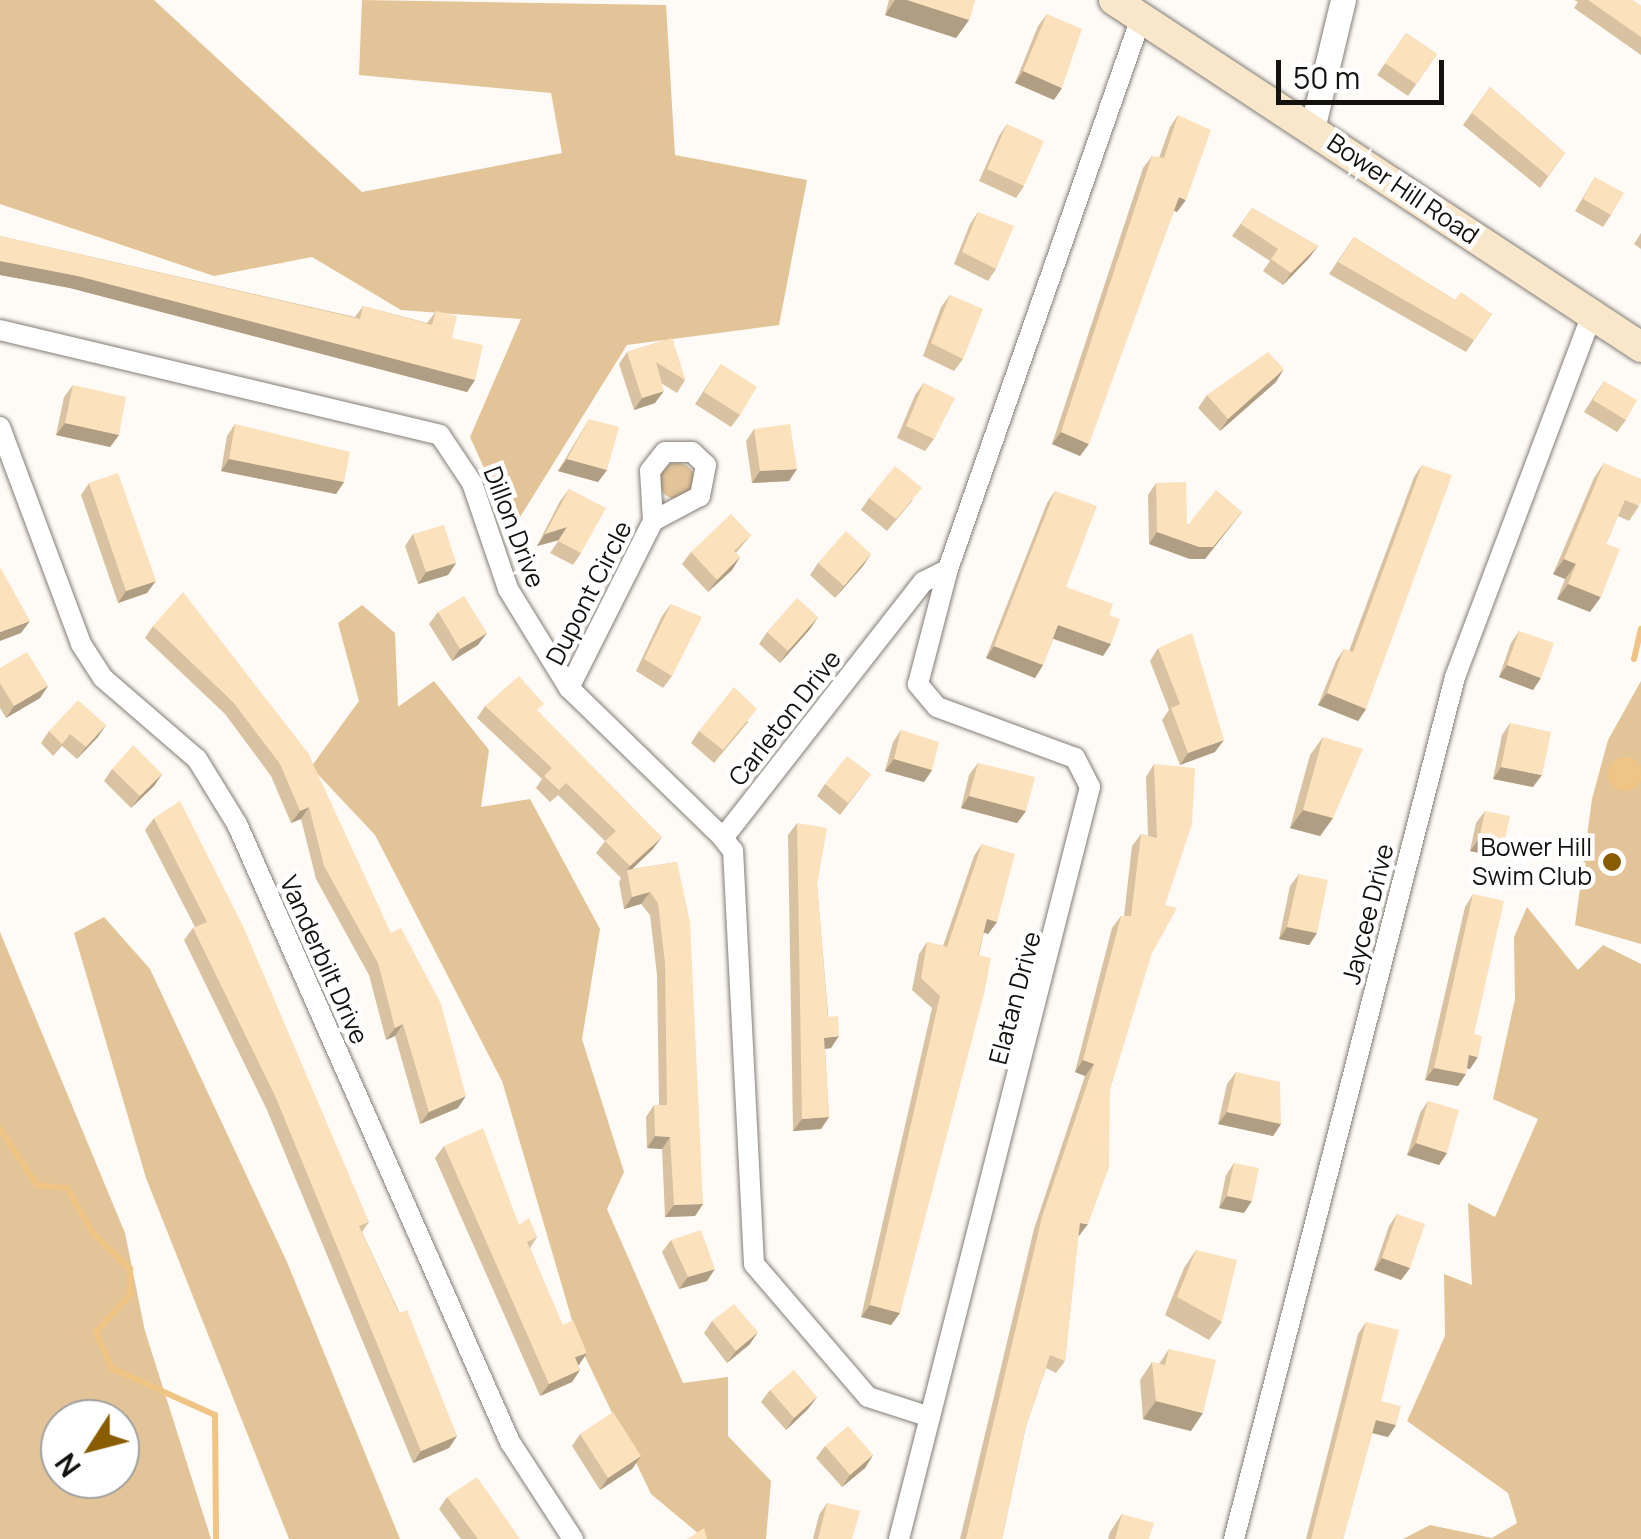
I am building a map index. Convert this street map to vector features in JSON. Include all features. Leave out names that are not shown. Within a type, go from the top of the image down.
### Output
[{"type":"main road","name":"Bower Hill Road","points":[[1114,0],[1641,347]]},
{"type":"street","points":[[1312,129],[1343,0]]},
{"type":"street","points":[[948,569],[1140,18]]},
{"type":"street","name":"Jaycee Drive","points":[[1234,1539],[1454,677],[1592,315]]},
{"type":"street","name":"Dillon Drive","points":[[0,330],[440,436],[472,483],[508,588],[569,688],[723,838]]},
{"type":"street","name":"Vanderbilt Drive","points":[[0,427],[81,644],[103,678],[197,758],[237,824],[510,1442],[573,1539]]},
{"type":"street","name":"Dupont Circle","points":[[569,688],[653,521]]},
{"type":"street","name":"Carleton Drive","points":[[723,838],[924,582],[948,569]]},
{"type":"street","name":"Elatan Drive","points":[[899,1539],[1090,787],[1075,758],[937,707],[918,684],[948,569]]},
{"type":"street","points":[[723,838],[732,851],[754,1264],[868,1396],[930,1418]]},
{"type":"shaded area","points":[[0,0],[154,0],[362,192],[562,153],[551,93],[359,75],[362,0],[666,5],[675,155],[807,180],[779,325],[627,345],[512,530],[470,437],[521,319],[401,310],[312,257],[214,276],[0,204]]},
{"type":"shaded area","points":[[677,463],[690,468],[695,481],[690,494],[677,499],[664,494],[659,481],[664,468]]},
{"type":"shaded area","points":[[362,605],[395,633],[398,707],[434,681],[489,750],[481,807],[530,799],[600,929],[582,1039],[624,1172],[607,1209],[683,1383],[728,1377],[728,1436],[771,1481],[766,1539],[705,1539],[651,1494],[579,1344],[502,1081],[375,835],[311,767],[359,701],[338,623]]},
{"type":"shaded area","name":"Bower Hill Swim Club","points":[[1641,681],[1641,944],[1575,925],[1592,799],[1608,740]]},
{"type":"shaded area","points":[[1625,757],[1637,762],[1642,774],[1637,786],[1625,791],[1613,786],[1608,774],[1613,762]]},
{"type":"shaded area","points":[[1527,907],[1578,970],[1603,945],[1641,964],[1641,1539],[1403,1539],[1430,1525],[1492,1538],[1517,1523],[1508,1493],[1407,1421],[1445,1336],[1444,1274],[1472,1285],[1468,1203],[1495,1217],[1538,1119],[1493,1099],[1515,999],[1514,937]]},
{"type":"shaded area","points":[[104,917],[150,969],[287,1262],[400,1539],[289,1539],[146,1178],[74,933]]},
{"type":"shaded area","points":[[0,932],[125,1233],[145,1331],[211,1539],[0,1539]]},
{"type":"building","points":[[907,0],[975,0],[969,20]]},
{"type":"building","points":[[1588,0],[1632,0],[1641,6],[1641,37]]},
{"type":"building","points":[[1047,14],[1082,29],[1062,88],[1023,71]]},
{"type":"building","points":[[1406,33],[1437,54],[1416,84],[1385,63]]},
{"type":"building","points":[[1490,87],[1565,153],[1548,176],[1472,113]]},
{"type":"building","points":[[1178,115],[1211,130],[1186,200],[1179,197],[1089,444],[1061,432],[1152,156],[1164,158]]},
{"type":"building","points":[[1007,124],[1044,141],[1024,186],[987,169]]},
{"type":"building","points":[[1595,177],[1624,193],[1611,215],[1583,199]]},
{"type":"building","points":[[1252,208],[1318,246],[1291,273],[1271,259],[1278,249],[1241,224]]},
{"type":"building","points":[[978,212],[1014,226],[996,269],[962,252]]},
{"type":"building","points":[[0,236],[360,319],[363,306],[432,325],[436,311],[457,316],[452,338],[483,345],[475,380],[78,276],[0,261]]},
{"type":"building","points":[[1354,237],[1455,300],[1461,292],[1492,314],[1474,340],[1338,262]]},
{"type":"building","points":[[950,295],[983,309],[963,359],[931,343]]},
{"type":"building","points":[[672,338],[685,380],[656,362],[664,391],[642,398],[627,352]]},
{"type":"building","points":[[1268,352],[1284,369],[1228,419],[1207,395]]},
{"type":"building","points":[[721,364],[757,387],[740,415],[704,392]]},
{"type":"building","points":[[1604,381],[1637,400],[1626,420],[1593,400]]},
{"type":"building","points":[[924,383],[955,398],[934,439],[906,426]]},
{"type":"building","points":[[73,385],[126,397],[119,435],[65,423]]},
{"type":"building","points":[[589,419],[619,427],[607,470],[567,459]]},
{"type":"building","points":[[235,424],[350,452],[344,482],[229,459]]},
{"type":"building","points":[[790,424],[797,469],[760,471],[754,429]]},
{"type":"building","points":[[1604,463],[1641,479],[1641,502],[1639,506],[1625,500],[1606,544],[1620,549],[1601,597],[1568,584],[1576,564],[1564,559]]},
{"type":"building","points":[[1422,465],[1452,475],[1366,709],[1327,693],[1344,649],[1353,652]]},
{"type":"building","points":[[895,466],[922,488],[896,519],[869,498]]},
{"type":"building","points":[[118,473],[156,581],[126,591],[89,483]]},
{"type":"building","points":[[1186,482],[1187,526],[1216,490],[1242,512],[1213,547],[1199,547],[1157,532],[1156,483]]},
{"type":"building","points":[[569,489],[606,508],[581,553],[558,541],[567,527],[545,534]]},
{"type":"building","points":[[1055,491],[1097,506],[1066,587],[1113,604],[1109,615],[1120,619],[1111,644],[1058,625],[1043,665],[994,646]]},
{"type":"building","points":[[731,514],[751,535],[734,551],[740,557],[717,580],[691,552]]},
{"type":"building","points":[[444,525],[456,563],[426,572],[413,534]]},
{"type":"building","points":[[846,531],[871,554],[844,586],[818,563]]},
{"type":"building","points":[[0,567],[30,621],[0,632]]},
{"type":"building","points":[[183,592],[308,753],[391,933],[401,928],[441,1004],[466,1096],[429,1112],[403,1024],[395,1028],[378,963],[324,866],[309,807],[300,811],[280,764],[233,702],[153,626]]},
{"type":"building","points":[[464,596],[487,633],[460,649],[438,612]]},
{"type":"building","points":[[797,598],[818,617],[788,651],[767,632]]},
{"type":"building","points":[[671,604],[702,617],[672,676],[644,659]]},
{"type":"building","points":[[1519,631],[1554,643],[1541,678],[1507,665]]},
{"type":"building","points":[[1192,633],[1224,740],[1188,753],[1171,708],[1180,704],[1158,648]]},
{"type":"building","points":[[27,652],[48,686],[14,706],[0,683],[0,668]]},
{"type":"building","points":[[519,676],[544,704],[537,710],[662,837],[630,866],[605,841],[616,831],[566,783],[559,790],[544,776],[552,768],[485,706]]},
{"type":"building","points":[[734,687],[757,709],[723,750],[699,731]]},
{"type":"building","points":[[78,700],[106,725],[86,747],[70,734],[62,744],[49,731]]},
{"type":"building","points":[[1510,723],[1551,732],[1542,775],[1501,767]]},
{"type":"building","points":[[901,730],[939,742],[932,770],[894,759]]},
{"type":"building","points":[[1323,737],[1363,749],[1333,818],[1303,810]]},
{"type":"building","points":[[133,745],[162,774],[140,796],[112,769]]},
{"type":"building","points":[[847,756],[871,774],[848,803],[825,784]]},
{"type":"building","points":[[978,763],[1035,777],[1026,811],[969,796]]},
{"type":"building","points":[[1154,764],[1195,768],[1192,824],[1165,905],[1177,908],[1152,953],[1110,1089],[1109,1167],[1088,1224],[1080,1223],[1065,1361],[1050,1355],[1026,1426],[1002,1539],[966,1539],[1042,1217],[1094,1064],[1083,1060],[1121,916],[1131,916],[1141,834],[1157,838]]},
{"type":"building","points":[[180,801],[243,926],[369,1222],[359,1226],[399,1313],[407,1310],[457,1436],[421,1451],[276,1098],[193,928],[207,922],[154,818]]},
{"type":"building","points":[[1485,811],[1510,816],[1504,844],[1479,839]]},
{"type":"building","points":[[797,823],[827,828],[817,885],[828,1017],[838,1016],[839,1036],[824,1038],[829,1117],[802,1119]]},
{"type":"building","points":[[982,844],[1015,854],[997,922],[987,919],[978,955],[991,958],[984,994],[900,1313],[870,1305],[940,996],[921,978],[927,942],[947,947]]},
{"type":"building","points":[[677,862],[690,922],[703,1204],[674,1205],[670,1137],[655,1136],[654,1105],[667,1105],[665,963],[658,903],[650,892],[632,897],[627,870]]},
{"type":"building","points":[[1299,874],[1328,880],[1317,933],[1287,927]]},
{"type":"building","points":[[1473,894],[1504,901],[1474,1034],[1482,1036],[1478,1057],[1469,1055],[1466,1074],[1434,1068]]},
{"type":"building","points":[[1236,1072],[1280,1082],[1281,1124],[1227,1112]]},
{"type":"building","points":[[1428,1101],[1459,1110],[1447,1153],[1416,1143]]},
{"type":"building","points":[[483,1128],[519,1225],[529,1218],[537,1237],[527,1242],[563,1325],[573,1320],[587,1353],[575,1357],[580,1370],[549,1384],[444,1146]]},
{"type":"building","points":[[1234,1163],[1259,1168],[1252,1201],[1227,1196]]},
{"type":"building","points":[[1397,1214],[1425,1224],[1410,1268],[1382,1258]]},
{"type":"building","points":[[701,1230],[715,1269],[688,1277],[671,1240]]},
{"type":"building","points":[[1196,1250],[1237,1260],[1222,1322],[1177,1297]]},
{"type":"building","points":[[734,1304],[758,1332],[736,1351],[712,1321]]},
{"type":"building","points":[[1366,1322],[1399,1330],[1381,1401],[1401,1406],[1396,1425],[1376,1420],[1343,1539],[1311,1539]]},
{"type":"building","points":[[1169,1349],[1216,1360],[1203,1413],[1156,1401],[1152,1362],[1165,1365]]},
{"type":"building","points":[[794,1370],[817,1397],[794,1418],[770,1390]]},
{"type":"building","points":[[613,1412],[641,1456],[608,1478],[580,1434]]},
{"type":"building","points":[[848,1426],[873,1455],[850,1475],[825,1446]]},
{"type":"building","points":[[477,1477],[520,1539],[478,1539],[447,1497]]},
{"type":"building","points":[[827,1503],[860,1511],[852,1539],[818,1539]]},
{"type":"building","points":[[1122,1514],[1154,1523],[1149,1539],[1115,1539]]},
{"type":"building","points":[[704,1528],[707,1539],[687,1539]]},
{"type":"waterway","points":[[1634,659],[1641,629]]},
{"type":"waterway","points":[[0,1129],[37,1185],[67,1188],[93,1233],[130,1269],[130,1295],[96,1332],[111,1368],[215,1415],[216,1539]]},
{"type":"place","name":"Bower Hill Swim Club","points":[[1612,862]]}]
